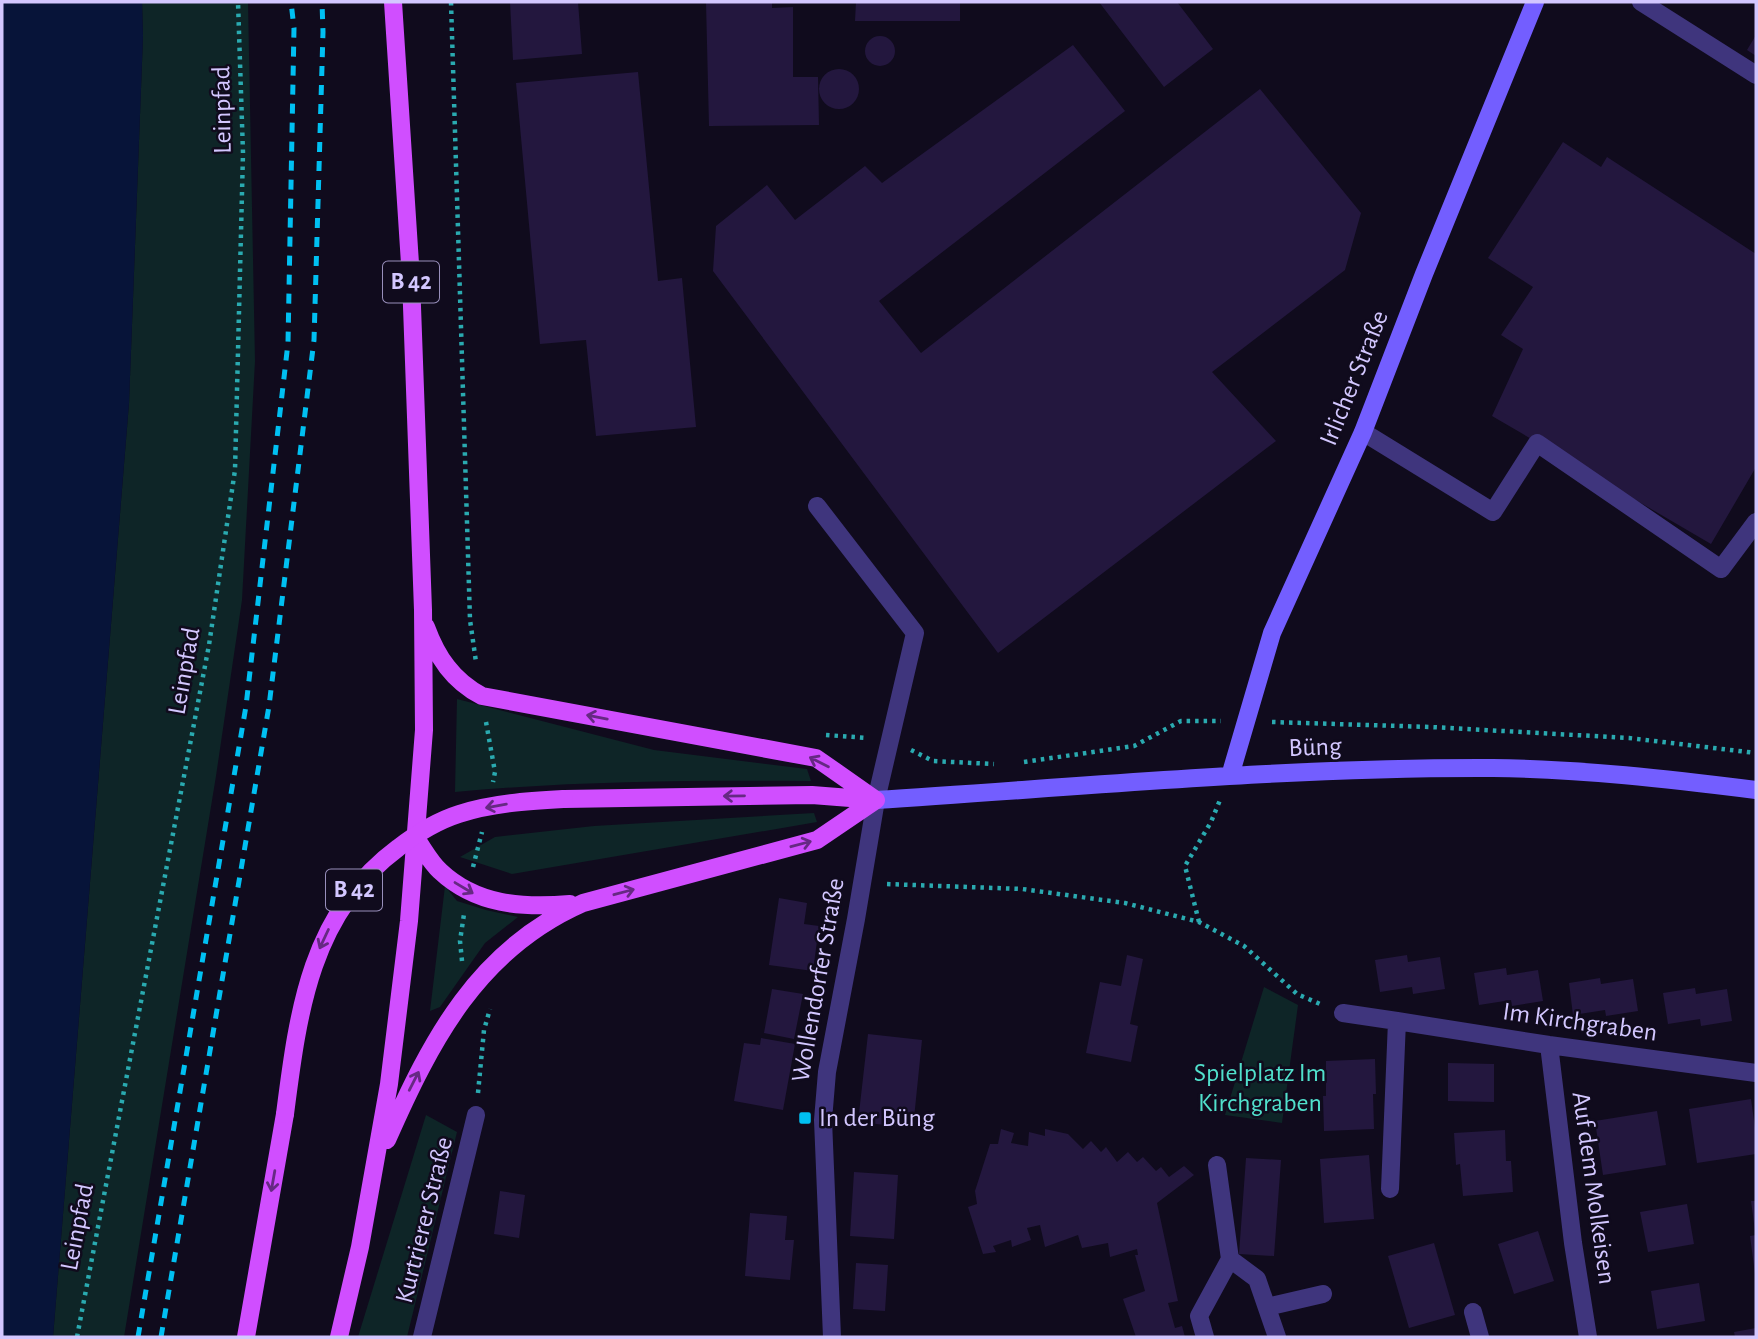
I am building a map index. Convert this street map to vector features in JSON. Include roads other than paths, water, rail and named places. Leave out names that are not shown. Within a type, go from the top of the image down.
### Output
[{"type":"main road","name":"B 42","points":[[339,1337],[376,1166],[400,1002],[417,840],[424,730],[423,610],[411,279],[393,2]]},
{"type":"main road","name":"B 42","points":[[423,610],[432,644],[441,660],[467,688],[482,696],[816,758],[876,800]]},
{"type":"main road","name":"B 42","points":[[246,1337],[303,999],[315,959],[340,909],[359,883],[382,860],[441,821],[458,814],[494,806],[564,799],[812,795],[876,800]]},
{"type":"main road","name":"B 42","points":[[376,1166],[405,1098],[429,1051],[473,985],[533,931],[557,915],[583,903],[817,840],[876,800]]},
{"type":"main road","name":"B 42","points":[[417,840],[438,869],[468,892],[517,905],[583,903]]},
{"type":"street","name":"Irlicher Straße","points":[[1230,776],[1272,633],[1363,432],[1535,2]]},
{"type":"street","points":[[1641,2],[1756,75]]},
{"type":"street","points":[[1363,432],[1493,512],[1537,443],[1721,569],[1756,522]]},
{"type":"street","name":"Wollendorfer Straße","points":[[817,506],[915,633],[876,800],[827,1072],[823,1120],[832,1337]]},
{"type":"street","name":"Büng","points":[[876,800],[1230,776],[1494,768],[1617,773],[1756,790]]},
{"type":"street","name":"Im Kirchgraben","points":[[1343,1013],[1756,1073]]},
{"type":"street","points":[[1390,1189],[1397,1021]]},
{"type":"street","name":"Auf dem Molkeisen","points":[[1549,1045],[1573,1243],[1588,1337]]},
{"type":"street","name":"Kurtrierer Straße","points":[[422,1337],[476,1115]]},
{"type":"street","points":[[1205,1337],[1199,1315],[1230,1259],[1217,1164]]},
{"type":"street","points":[[1230,1259],[1257,1279],[1277,1337]]},
{"type":"street","points":[[1267,1307],[1323,1294]]},
{"type":"street","points":[[1473,1312],[1480,1337]]},
{"type":"water","points":[[2,2],[142,2],[143,36],[129,403],[53,1337],[2,1337]]},
{"type":"railway","points":[[138,1337],[246,706],[288,343],[294,28],[291,2]]},
{"type":"railway","points":[[161,1337],[269,706],[314,340],[322,2]]},
{"type":"place","name":"In der Büng","points":[[805,1118]]},
{"type":"park label","name":"Spielplatz Im Kirchgraben","points":[[1260,1088]]}]
